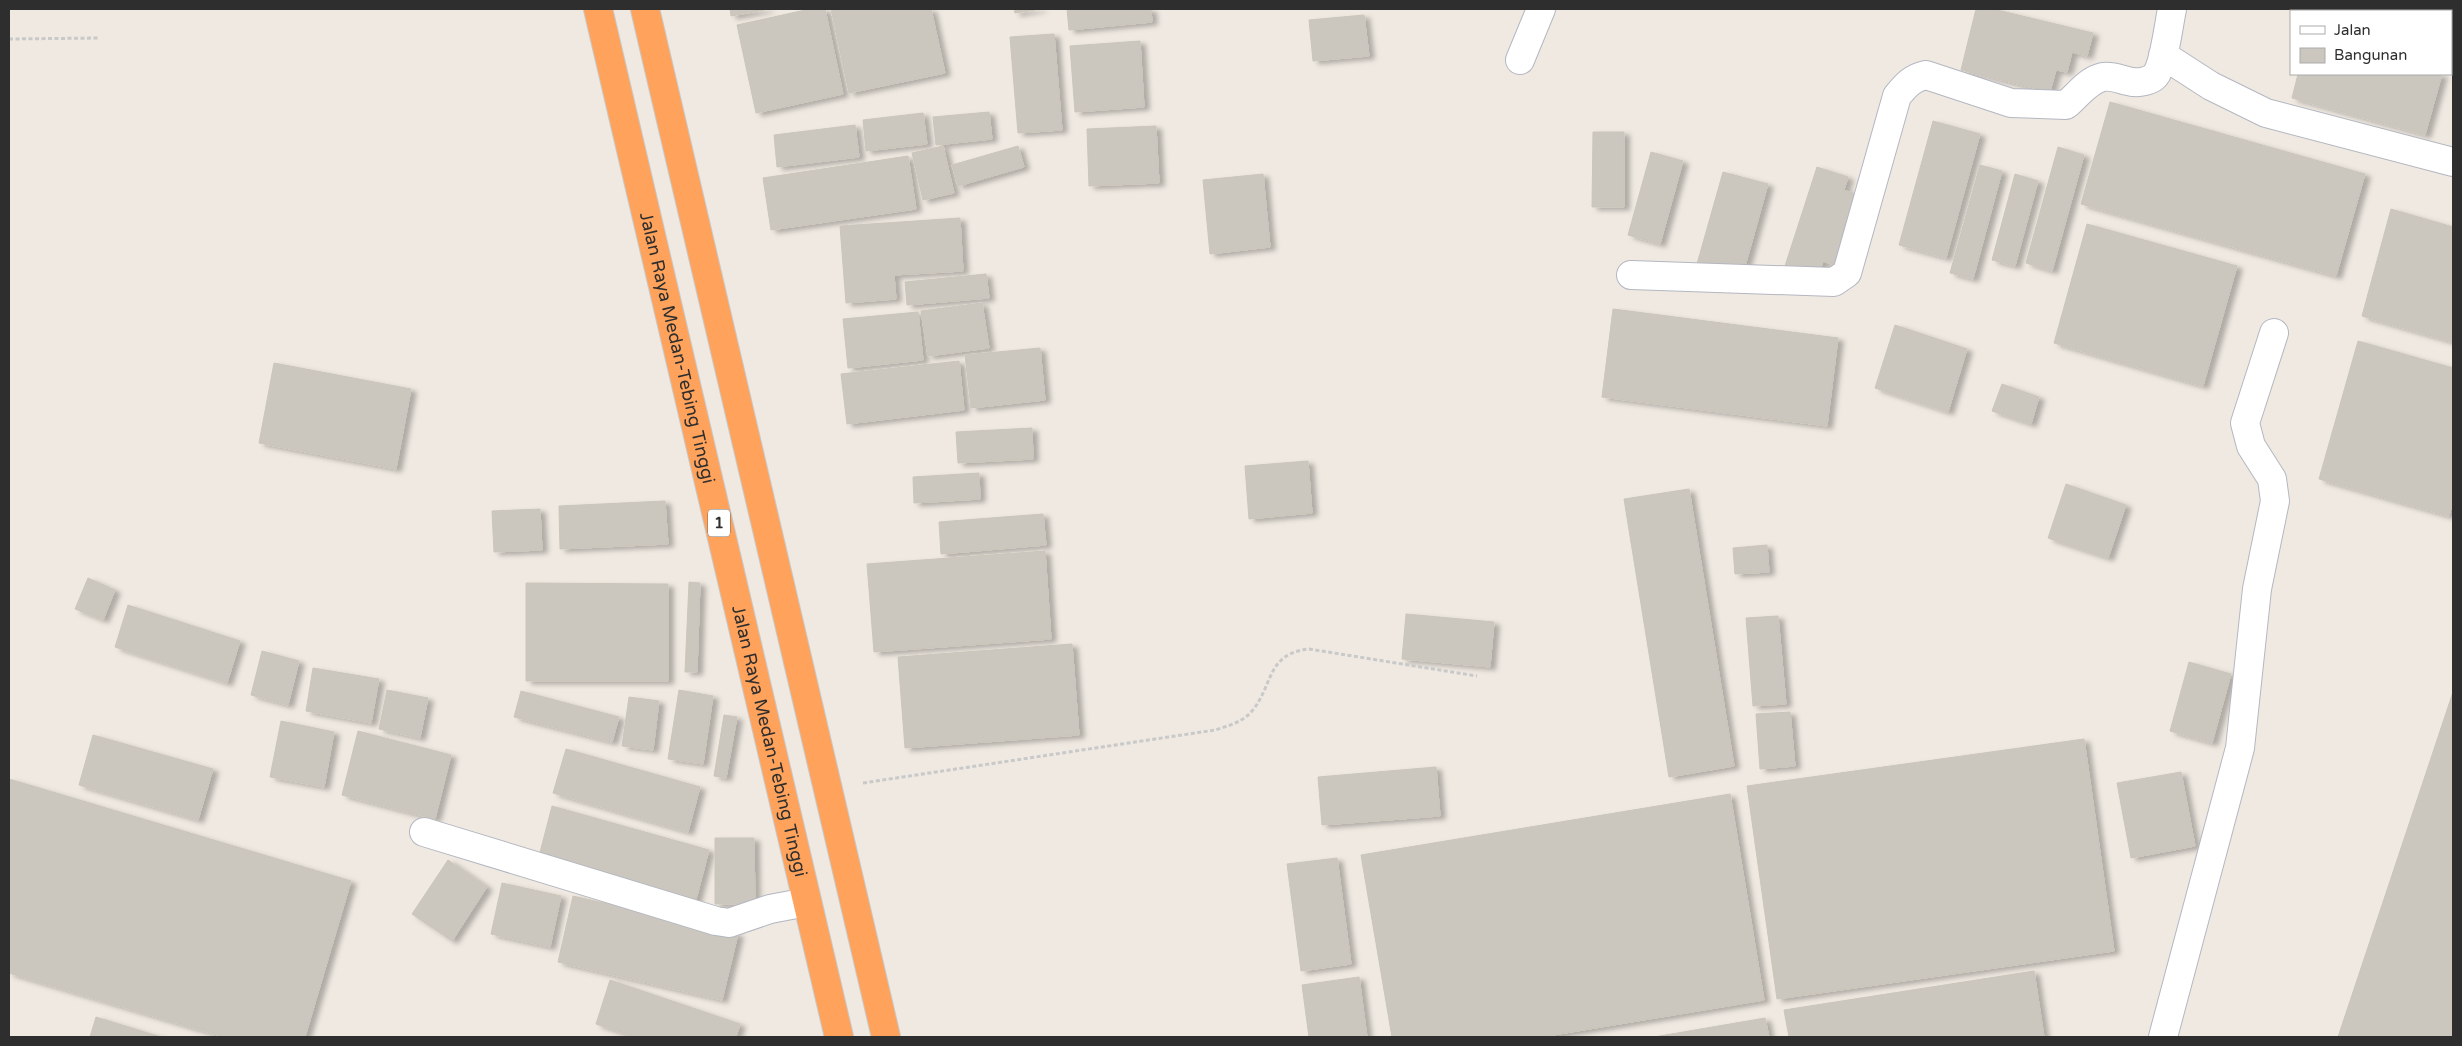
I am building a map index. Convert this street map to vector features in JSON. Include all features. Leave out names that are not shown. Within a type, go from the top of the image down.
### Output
[{"type":"highway","name":"Jalan Raya Medan-Tebing Tinggi","points":[[598,9],[839,1037]]},
{"type":"highway","points":[[645,9],[886,1037]]},
{"type":"street","points":[[1520,60],[1541,9]]},
{"type":"street","points":[[1631,275],[1834,282],[1847,273],[1897,96],[1908,82],[1916,77],[1926,75],[2012,103],[2062,106],[2070,102],[2094,80],[2103,77],[2113,77],[2134,82],[2146,81],[2155,76],[2163,55],[2172,9]]},
{"type":"street","points":[[2163,55],[2211,86],[2266,113],[2453,162]]},
{"type":"street","points":[[2164,1037],[2240,748],[2245,716],[2257,589],[2275,501],[2272,479],[2251,446],[2245,423],[2274,333]]},
{"type":"street","points":[[424,832],[729,923],[770,909],[807,902]]},
{"type":"path","points":[[9,39],[100,38]]},
{"type":"path","points":[[828,789],[1215,730],[1235,724],[1252,711],[1280,660],[1292,651],[1309,649],[1477,676]]},
{"type":"building","points":[[730,9],[769,9],[731,16]]},
{"type":"building","points":[[810,9],[825,9],[843,94],[756,113],[737,25]]},
{"type":"building","points":[[831,9],[931,9],[945,73],[849,93]]},
{"type":"building","points":[[1014,9],[1041,9],[1015,13]]},
{"type":"building","points":[[1067,9],[1151,9],[1152,22],[1069,30]]},
{"type":"building","points":[[1976,9],[1993,9],[2093,33],[2087,56],[2072,52],[2067,72],[2056,70],[2050,92],[1961,70]]},
{"type":"building","points":[[2344,9],[2396,9],[2396,10]]},
{"type":"building","points":[[1364,15],[1369,56],[1313,61],[1309,20]]},
{"type":"building","points":[[1054,34],[1062,130],[1018,133],[1010,37]]},
{"type":"building","points":[[1140,41],[1144,107],[1075,112],[1070,46]]},
{"type":"building","points":[[2298,75],[2442,75],[2425,135],[2292,98]]},
{"type":"building","points":[[2110,102],[2365,174],[2336,276],[2081,204]]},
{"type":"building","points":[[989,112],[992,139],[936,145],[933,117]]},
{"type":"building","points":[[923,113],[927,144],[866,151],[863,120]]},
{"type":"building","points":[[1933,121],[1980,134],[1946,258],[1899,245]]},
{"type":"building","points":[[855,125],[859,157],[777,167],[774,135]]},
{"type":"building","points":[[1156,126],[1159,183],[1089,186],[1087,129]]},
{"type":"building","points":[[1593,132],[1624,132],[1624,207],[1592,207]]},
{"type":"building","points":[[943,146],[954,193],[923,200],[912,153]]},
{"type":"building","points":[[1018,146],[1024,167],[958,186],[952,165]]},
{"type":"building","points":[[2058,147],[2084,155],[2052,271],[2026,263]]},
{"type":"building","points":[[1651,152],[1683,161],[1660,244],[1628,235]]},
{"type":"building","points":[[908,156],[916,209],[771,230],[763,178]]},
{"type":"building","points":[[1980,165],[2002,171],[1973,279],[1950,273]]},
{"type":"building","points":[[1817,167],[1848,177],[1844,190],[1865,197],[1842,268],[1823,261],[1818,277],[1785,266]]},
{"type":"building","points":[[1723,172],[1768,184],[1742,277],[1697,264]]},
{"type":"building","points":[[1263,174],[1270,247],[1210,254],[1203,180]]},
{"type":"building","points":[[2015,174],[2038,181],[2015,266],[1992,260]]},
{"type":"building","points":[[2391,209],[2453,227],[2453,342],[2362,316]]},
{"type":"building","points":[[960,218],[963,271],[894,275],[896,299],[846,303],[840,226]]},
{"type":"building","points":[[2087,224],[2237,266],[2203,386],[2054,343]]},
{"type":"building","points":[[986,274],[989,298],[907,305],[905,282]]},
{"type":"building","points":[[982,303],[989,348],[928,356],[921,311]]},
{"type":"building","points":[[1613,309],[1838,338],[1827,426],[1602,397]]},
{"type":"building","points":[[918,312],[923,360],[848,368],[843,319]]},
{"type":"building","points":[[1895,325],[1967,349],[1948,412],[1875,388]]},
{"type":"building","points":[[2358,341],[2453,368],[2453,501],[2449,516],[2319,479]]},
{"type":"building","points":[[1040,348],[1045,400],[971,408],[965,355]]},
{"type":"building","points":[[959,361],[964,410],[847,424],[841,374]]},
{"type":"building","points":[[274,363],[411,389],[396,469],[259,443]]},
{"type":"building","points":[[2002,384],[2039,397],[2031,424],[1992,411]]},
{"type":"building","points":[[1032,428],[1033,459],[958,463],[956,432]]},
{"type":"building","points":[[1308,461],[1312,513],[1249,519],[1245,466]]},
{"type":"building","points":[[979,473],[980,499],[914,503],[913,477]]},
{"type":"building","points":[[2066,484],[2126,505],[2108,558],[2048,538]]},
{"type":"building","points":[[1689,489],[1734,766],[1669,777],[1624,499]]},
{"type":"building","points":[[665,501],[668,544],[560,549],[559,506]]},
{"type":"building","points":[[540,509],[542,550],[494,552],[492,511]]},
{"type":"building","points":[[1043,514],[1046,545],[941,554],[939,522]]},
{"type":"building","points":[[1767,545],[1769,572],[1735,574],[1733,548]]},
{"type":"building","points":[[1045,551],[1051,639],[874,652],[867,564]]},
{"type":"building","points":[[88,578],[115,590],[103,620],[75,609]]},
{"type":"building","points":[[689,582],[700,583],[697,672],[685,672]]},
{"type":"building","points":[[526,583],[668,584],[668,681],[526,681]]},
{"type":"building","points":[[128,605],[240,641],[227,683],[115,647]]},
{"type":"building","points":[[1406,614],[1494,622],[1490,667],[1402,659]]},
{"type":"building","points":[[1778,616],[1786,704],[1753,706],[1746,618]]},
{"type":"building","points":[[1072,644],[1079,735],[905,748],[898,657]]},
{"type":"building","points":[[262,651],[299,661],[288,705],[251,695]]},
{"type":"building","points":[[2189,662],[2231,674],[2212,743],[2170,731]]},
{"type":"building","points":[[313,668],[379,679],[371,723],[306,711]]},
{"type":"building","points":[[387,690],[428,698],[420,738],[379,729]]},
{"type":"building","points":[[679,690],[713,696],[703,764],[668,759]]},
{"type":"building","points":[[521,691],[619,717],[612,742],[514,717]]},
{"type":"building","points":[[2453,692],[2453,1037],[2338,1037]]},
{"type":"building","points":[[629,697],[659,701],[653,750],[622,746]]},
{"type":"building","points":[[1790,712],[1795,766],[1760,769],[1756,714]]},
{"type":"building","points":[[724,715],[737,717],[726,778],[714,776]]},
{"type":"building","points":[[281,721],[334,732],[324,787],[270,777]]},
{"type":"building","points":[[358,731],[451,755],[435,819],[342,795]]},
{"type":"building","points":[[93,735],[213,769],[198,820],[79,785]]},
{"type":"building","points":[[2084,739],[2114,951],[1777,999],[1747,786]]},
{"type":"building","points":[[566,749],[700,787],[688,832],[553,793]]},
{"type":"building","points":[[1436,767],[1440,816],[1322,825],[1318,777]]},
{"type":"building","points":[[2181,772],[2195,846],[2131,858],[2117,783]]},
{"type":"building","points":[[9,779],[351,881],[305,1037],[224,1037],[9,973]]},
{"type":"building","points":[[1730,794],[1764,1000],[1541,1037],[1392,1037],[1361,855]]},
{"type":"building","points":[[552,806],[709,850],[694,907],[537,864]]},
{"type":"building","points":[[715,838],[754,838],[755,904],[715,904]]},
{"type":"building","points":[[1337,858],[1351,964],[1301,971],[1287,864]]},
{"type":"building","points":[[448,860],[487,887],[452,941],[412,914]]},
{"type":"building","points":[[502,883],[561,896],[550,947],[491,934]]},
{"type":"building","points":[[573,896],[738,934],[722,1000],[558,962]]},
{"type":"building","points":[[2034,971],[2044,1037],[1789,1037],[1784,1010]]},
{"type":"building","points":[[1359,977],[1367,1037],[1309,1037],[1302,985]]},
{"type":"building","points":[[610,980],[740,1024],[736,1037],[635,1037],[596,1024]]},
{"type":"building","points":[[96,1017],[161,1037],[90,1037]]},
{"type":"building","points":[[1765,1018],[1769,1037],[1654,1037]]}]
